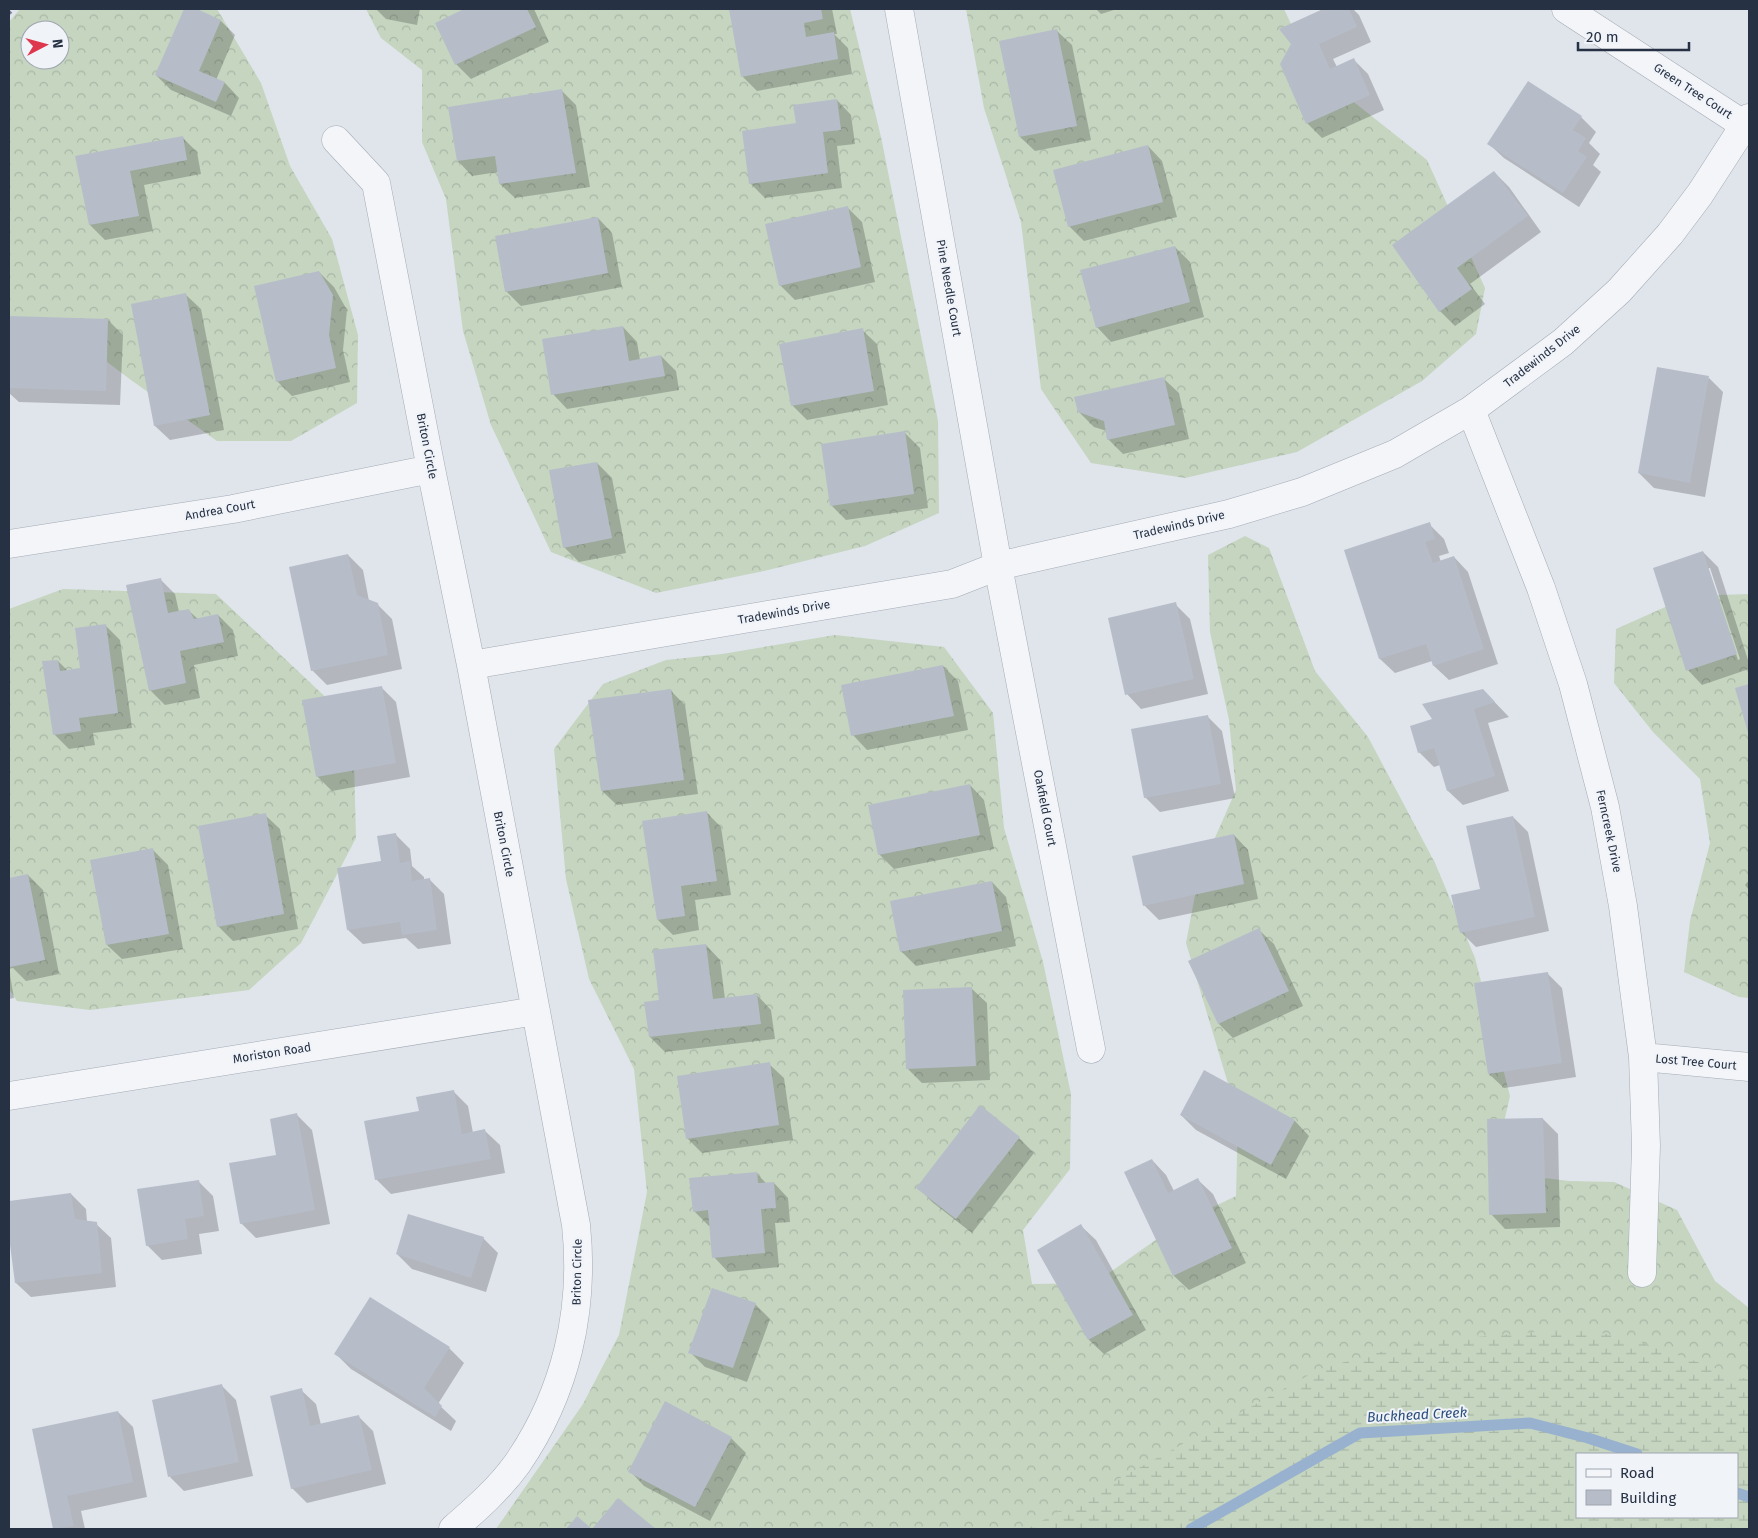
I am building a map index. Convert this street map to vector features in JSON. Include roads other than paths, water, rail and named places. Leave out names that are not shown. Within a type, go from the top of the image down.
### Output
[{"type":"street","name":"Pine Needle Court","points":[[899,9],[998,566]]},
{"type":"street","name":"Green Tree Court","points":[[1566,9],[1748,123]]},
{"type":"street","name":"Tradewinds Drive","points":[[471,665],[952,584],[998,566],[1229,514],[1302,492],[1394,454],[1471,410],[1563,342],[1619,291],[1680,221],[1748,123]]},
{"type":"street","name":"Briton Circle","points":[[336,140],[376,183],[471,665],[576,1225],[579,1250],[578,1300],[574,1326],[562,1374],[543,1421],[516,1464],[483,1503],[453,1529]]},
{"type":"street","name":"Ferncreek Drive","points":[[1471,410],[1541,588],[1573,684],[1607,816],[1624,906],[1643,1057],[1646,1146],[1642,1273]]},
{"type":"street","name":"Andrea Court","points":[[9,544],[233,509],[431,469]]},
{"type":"street","name":"Oakfield Court","points":[[998,566],[1091,1049]]},
{"type":"street","name":"Moriston Road","points":[[9,1096],[536,1011]]},
{"type":"street","name":"Lost Tree Court","points":[[1643,1057],[1749,1067]]},
{"type":"waterway","name":"Buckhead Creek","points":[[1191,1529],[1360,1433],[1530,1423],[1588,1438],[1634,1453]]},
{"type":"waterway","name":"Buckhead Creek","points":[[1738,1493],[1749,1497]]},
{"type":"railway","points":[[9,13],[13,9]]}]
